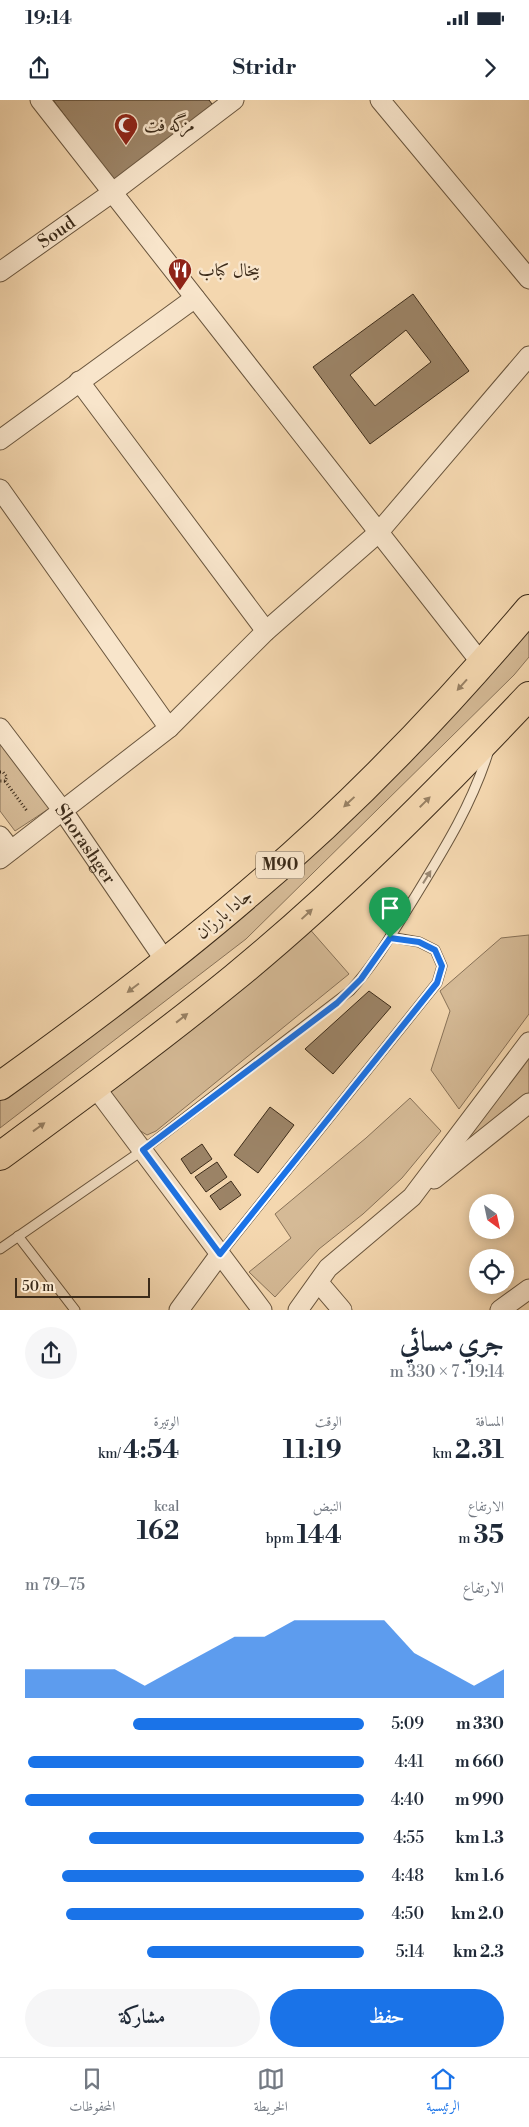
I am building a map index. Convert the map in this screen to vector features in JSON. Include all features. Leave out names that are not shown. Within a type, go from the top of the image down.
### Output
[{"type":"highway","name":"جادا بارزان","points":[[0,1086],[166,962],[249,894],[356,796],[482,664],[529,609]]},
{"type":"highway","points":[[0,1156],[95,1087],[235,977],[299,921],[401,826],[529,696]]},
{"type":"street","points":[[40,100],[482,664]]},
{"type":"street","points":[[380,100],[529,279]]},
{"type":"street","name":"Soud","points":[[1,269],[113,192],[223,103]]},
{"type":"street","points":[[0,440],[195,298]]},
{"type":"street","points":[[4,848],[63,811],[169,728],[266,631],[378,533],[529,356]]},
{"type":"street","points":[[79,381],[266,631]]},
{"type":"street","points":[[0,490],[169,728]]},
{"type":"street","name":"Shorashger","points":[[0,728],[63,811],[166,962]]},
{"type":"street","points":[[412,1197],[529,1042]]},
{"type":"street","points":[[95,1087],[262,1310]]},
{"type":"street","points":[[298,1310],[328,1268],[412,1197],[529,1103]]},
{"type":"street","points":[[180,1310],[220,1254]]},
{"type":"street","points":[[319,1283],[342,1310]]},
{"type":"street","points":[[500,1310],[529,1289]]},
{"type":"lane","points":[[0,1249],[143,1150],[337,1003],[367,972],[390,938],[463,818],[481,775],[494,733]]},
{"type":"lane","points":[[220,1254],[437,983],[442,966],[435,950],[419,942],[390,938]]},
{"type":"lane","points":[[18,1236],[75,1310]]},
{"type":"path","points":[[0,772],[5,774],[5,781],[27,811]]},
{"type":"path","points":[[0,781],[5,781]]},
{"type":"shaded area","points":[[529,624],[529,657],[514,675],[246,939],[0,1128],[0,1095],[194,953]]},
{"type":"shaded area","points":[[0,744],[50,808],[15,831],[0,811]]},
{"type":"shaded area","points":[[307,926],[349,974],[156,1131],[147,1135],[139,1130],[106,1088]]},
{"type":"shaded area","points":[[529,935],[529,1014],[459,1109],[431,1070],[450,1011],[440,991],[501,938]]},
{"type":"shaded area","points":[[529,1042],[529,1103],[412,1197]]},
{"type":"shaded area","points":[[410,1098],[441,1131],[402,1178],[363,1214],[319,1249],[275,1297],[249,1272],[291,1238],[275,1214],[366,1138]]},
{"type":"building","name":"مزگه فت","points":[[53,100],[209,100],[215,108],[116,183]]},
{"type":"building","points":[[413,294],[469,371],[370,444],[313,367]],"holes":[[[406,330],[431,362],[375,406],[350,375]]]},
{"type":"building","points":[[369,991],[391,1007],[333,1074],[305,1049]]},
{"type":"building","points":[[270,1107],[294,1125],[258,1173],[234,1155]]},
{"type":"building","points":[[202,1144],[212,1159],[191,1174],[181,1159]]},
{"type":"building","points":[[217,1162],[227,1177],[206,1192],[195,1177]]},
{"type":"building","points":[[231,1181],[241,1195],[220,1210],[210,1196]]},
{"type":"place","name":"مزگه فت","points":[[126,146]]},
{"type":"place","name":"بيخال كباب","points":[[180,291]]},
{"type":"route","points":[[390,938],[419,942],[435,950],[440,957],[442,966],[441,975],[437,983],[220,1254],[143,1150],[337,1003],[361,979],[390,938]]}]
